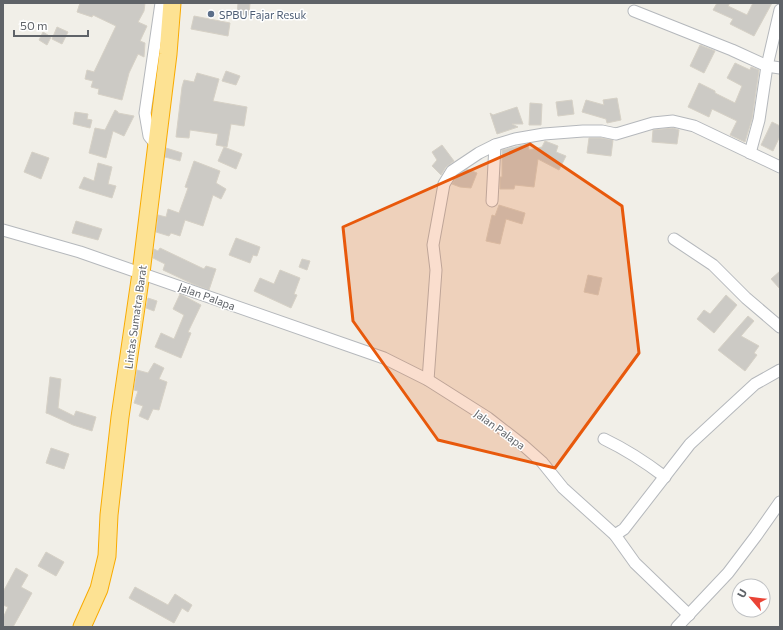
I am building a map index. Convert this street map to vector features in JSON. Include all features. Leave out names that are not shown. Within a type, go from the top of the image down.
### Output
[{"type":"highway","name":"Lintas Sumatra Barat","points":[[82,627],[99,589],[107,556],[109,515],[120,417],[141,273],[157,146],[172,3]]},
{"type":"street","points":[[157,146],[149,136],[145,113],[161,3]]},
{"type":"street","points":[[750,153],[759,120],[767,66],[780,10]]},
{"type":"street","points":[[634,11],[732,50],[767,66],[780,68]]},
{"type":"street","points":[[428,380],[436,270],[433,245],[444,184],[452,171],[479,152],[515,139],[544,134],[602,131],[616,134],[653,123],[673,121],[694,126],[780,167]]},
{"type":"street","points":[[492,201],[495,145]]},
{"type":"street","name":"Jalan Palapa","points":[[3,230],[80,252],[384,358],[428,380],[488,418],[542,462],[563,488],[615,535],[634,563],[689,616]]},
{"type":"street","points":[[674,239],[713,266],[746,298],[780,327]]},
{"type":"street","points":[[615,535],[624,529],[690,444],[714,420],[755,384],[780,370]]},
{"type":"street","points":[[604,439],[625,448],[665,477]]},
{"type":"street","points":[[678,627],[728,573],[780,502]]},
{"type":"highlighted area","points":[[530,144],[622,206],[639,353],[555,468],[438,440],[353,321],[343,227]]},
{"type":"building","points":[[80,3],[145,3],[144,11],[138,22],[147,26],[140,41],[145,43],[144,57],[138,54],[129,73],[122,100],[98,94],[99,89],[91,87],[93,81],[85,79],[87,70],[94,72],[116,26],[93,15],[92,17],[77,12]]},
{"type":"building","points":[[238,3],[250,3],[249,15],[237,14]]},
{"type":"building","points":[[717,3],[730,3],[728,6],[747,15],[753,3],[772,3],[754,36],[730,24],[733,19],[713,10]]},
{"type":"building","points":[[194,16],[230,23],[228,36],[191,29]]},
{"type":"building","points":[[57,27],[68,32],[62,44],[52,39]]},
{"type":"building","points":[[43,32],[51,37],[47,45],[39,40]]},
{"type":"building","points":[[700,45],[715,51],[704,73],[690,66]]},
{"type":"building","points":[[735,63],[750,70],[751,67],[759,70],[752,119],[745,142],[730,135],[737,121],[712,109],[709,117],[688,107],[699,83],[735,103],[742,86],[727,78]]},
{"type":"building","points":[[226,71],[240,76],[236,85],[222,81]]},
{"type":"building","points":[[197,73],[219,79],[213,101],[247,107],[244,126],[231,124],[227,147],[216,145],[218,134],[190,130],[189,138],[176,137],[184,80],[194,82]]},
{"type":"building","points":[[617,98],[621,120],[607,123],[606,119],[582,112],[586,100],[604,105],[603,100]]},
{"type":"building","points":[[572,100],[574,114],[558,116],[556,102]]},
{"type":"building","points":[[530,103],[542,104],[541,125],[529,125]]},
{"type":"building","points":[[517,107],[523,124],[512,124],[518,127],[497,134],[490,113],[493,115]]},
{"type":"building","points":[[115,110],[118,113],[134,116],[124,136],[113,131],[106,158],[89,153],[95,128],[105,130]]},
{"type":"building","points":[[75,112],[88,114],[87,119],[92,120],[90,128],[73,124]]},
{"type":"building","points":[[772,122],[780,126],[780,136],[773,151],[761,145]]},
{"type":"building","points":[[673,128],[679,130],[677,144],[652,142],[653,130]]},
{"type":"building","points":[[589,138],[613,140],[611,156],[587,153]]},
{"type":"building","points":[[545,141],[558,146],[556,152],[566,156],[559,170],[538,159],[534,187],[515,185],[514,189],[500,189],[500,177],[502,177],[502,150],[528,144],[529,150],[542,147]]},
{"type":"building","points":[[442,145],[454,161],[446,167],[441,175],[432,166],[437,160],[432,152]]},
{"type":"building","points":[[224,147],[242,154],[236,169],[218,161]]},
{"type":"building","points":[[166,148],[182,153],[180,161],[165,157]]},
{"type":"building","points":[[32,152],[49,158],[41,179],[24,172]]},
{"type":"building","points":[[194,161],[220,171],[216,183],[226,189],[221,199],[213,195],[203,226],[185,220],[180,236],[171,233],[169,236],[156,232],[158,215],[166,217],[168,209],[179,213],[188,188],[185,187]]},
{"type":"building","points":[[98,163],[112,167],[108,184],[116,186],[112,198],[79,188],[84,177],[94,181]]},
{"type":"building","points":[[467,169],[477,173],[471,188],[460,187],[452,184],[457,176]]},
{"type":"building","points":[[499,205],[525,213],[522,224],[506,219],[500,244],[486,241],[492,215],[495,216]]},
{"type":"building","points":[[76,221],[102,229],[98,240],[72,233]]},
{"type":"building","points":[[236,238],[260,247],[257,256],[253,255],[250,263],[229,255]]},
{"type":"building","points":[[160,248],[204,269],[206,266],[216,269],[209,290],[163,270],[165,264],[153,258],[154,249],[158,251]]},
{"type":"building","points":[[302,259],[310,261],[307,270],[299,267]]},
{"type":"building","points":[[280,270],[300,278],[294,294],[297,295],[291,308],[254,291],[260,278],[274,284]]},
{"type":"building","points":[[780,271],[780,289],[771,279]]},
{"type":"building","points":[[588,275],[602,278],[598,295],[584,292]]},
{"type":"building","points":[[180,294],[201,305],[188,332],[191,333],[181,358],[155,347],[161,333],[174,339],[184,315],[173,309]]},
{"type":"building","points":[[726,295],[737,305],[714,333],[697,319],[704,310],[710,314]]},
{"type":"building","points":[[148,298],[157,301],[154,311],[146,308]]},
{"type":"building","points":[[748,316],[754,321],[741,336],[759,346],[754,353],[757,355],[745,371],[718,350]]},
{"type":"building","points":[[154,363],[164,368],[159,379],[167,382],[159,410],[153,409],[148,420],[139,416],[143,406],[134,403],[138,391],[134,390],[137,370],[148,373]]},
{"type":"building","points":[[50,377],[61,379],[58,408],[74,416],[76,411],[96,417],[92,431],[73,425],[46,413]]},
{"type":"building","points":[[51,448],[69,454],[64,469],[46,463]]},
{"type":"building","points":[[46,552],[64,562],[56,576],[38,566]]},
{"type":"building","points":[[16,568],[28,575],[21,587],[32,593],[13,627],[3,627],[3,618],[8,607],[3,605],[3,592]]},
{"type":"building","points":[[135,587],[168,605],[175,594],[192,605],[188,612],[182,608],[174,623],[129,598]]},
{"type":"place","name":"SPBU Fajar Resuk","points":[[211,14]]}]
